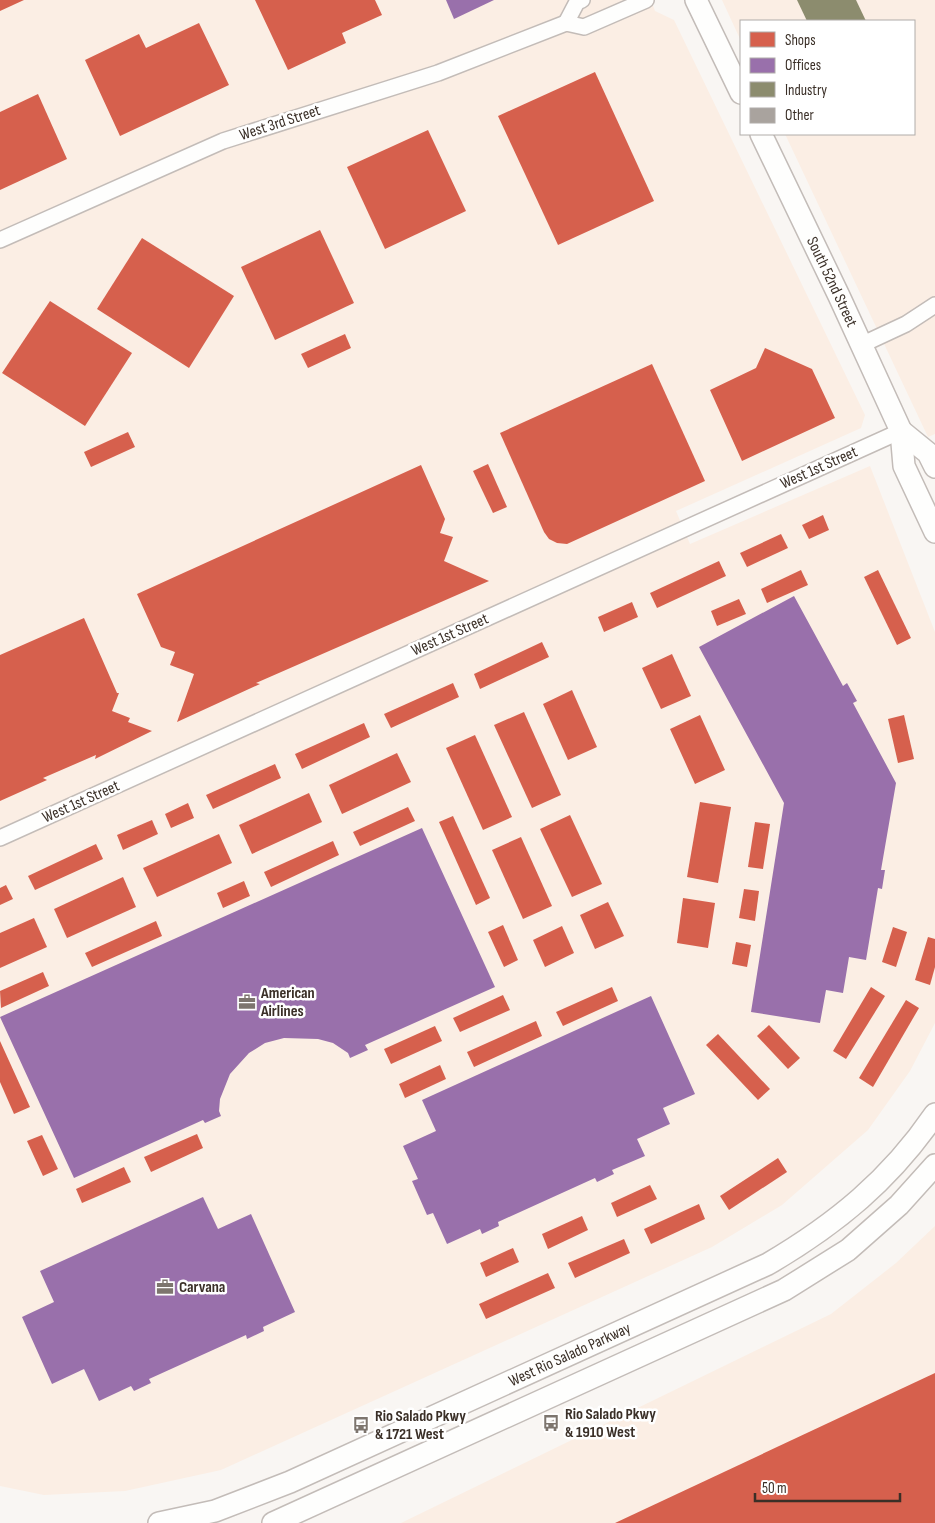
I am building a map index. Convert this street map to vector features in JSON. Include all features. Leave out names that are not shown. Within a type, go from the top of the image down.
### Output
[{"type":"main road","points":[[696,0],[740,91]]},
{"type":"main road","name":"South 52nd Street","points":[[761,135],[901,431]]},
{"type":"main road","points":[[901,431],[928,453],[935,468]]},
{"type":"main road","points":[[901,431],[904,466],[935,532]]},
{"type":"main road","name":"West Rio Salado Parkway","points":[[159,1523],[215,1511],[290,1482],[768,1264],[819,1233],[860,1201],[900,1160],[935,1114]]},
{"type":"main road","name":"West Rio Salado Parkway","points":[[273,1523],[784,1290],[848,1250],[899,1205],[935,1165]]},
{"type":"street","points":[[566,23],[577,2],[582,0]]},
{"type":"street","name":"West 3rd Street","points":[[0,240],[223,141],[438,73],[566,23],[584,27],[646,0]]},
{"type":"street","points":[[861,345],[906,324],[935,305]]},
{"type":"street","name":"West 1st Street","points":[[0,838],[901,431]]},
{"type":"shaded area","points":[[0,0],[651,0],[655,11],[674,20],[865,415],[861,428],[676,511],[690,544],[870,466],[935,632],[935,1023],[910,1071],[868,1130],[782,1205],[712,1247],[221,1470],[125,1491],[44,1495],[0,1486]]},
{"type":"shaded area","points":[[722,0],[935,0],[935,434],[928,437],[785,135],[915,135],[915,20],[740,20],[740,39]]},
{"type":"shaded area","points":[[935,1226],[935,1523],[401,1523],[831,1314],[896,1263]]},
{"type":"building: Shops","points":[[0,0],[24,0],[0,11]]},
{"type":"building: Shops","points":[[255,0],[375,0],[382,15],[342,33],[346,43],[288,70]]},
{"type":"building: Shops","points":[[199,23],[229,85],[120,136],[85,60],[139,34],[146,48]]},
{"type":"building: Shops","points":[[595,72],[654,201],[558,245],[498,116]]},
{"type":"building: Shops","points":[[38,94],[67,159],[0,190],[0,112]]},
{"type":"building: Shops","points":[[428,130],[466,211],[385,249],[347,167]]},
{"type":"building: Shops","points":[[320,230],[354,303],[275,340],[241,267]]},
{"type":"building: Shops","points":[[142,238],[234,296],[189,368],[97,309]]},
{"type":"building: Shops","points":[[50,301],[132,353],[85,426],[2,373]]},
{"type":"building: Shops","points":[[345,334],[351,348],[308,368],[301,354]]},
{"type":"building: Shops","points":[[765,348],[812,369],[835,418],[742,461],[710,390],[756,368]]},
{"type":"building: Shops","points":[[652,364],[705,481],[567,544],[557,543],[549,539],[544,532],[500,433]]},
{"type":"building: Shops","points":[[128,432],[135,447],[91,467],[84,452]]},
{"type":"building: Shops","points":[[488,464],[507,507],[493,513],[473,471]]},
{"type":"building: Shops","points":[[421,465],[445,519],[440,533],[453,537],[444,561],[489,581],[256,683],[260,684],[177,722],[194,674],[170,665],[175,652],[161,647],[137,594]]},
{"type":"building: Shops","points":[[823,515],[829,530],[809,539],[802,525]]},
{"type":"building: Shops","points":[[781,534],[788,548],[747,567],[740,553]]},
{"type":"building: Shops","points":[[719,561],[726,576],[657,608],[650,593]]},
{"type":"building: Shops","points":[[801,570],[808,585],[767,603],[761,589]]},
{"type":"building: Shops","points":[[878,570],[911,638],[897,645],[864,577]]},
{"type":"building: Shops","points":[[739,599],[746,614],[717,626],[711,611]]},
{"type":"building: Shops","points":[[632,602],[638,617],[604,632],[598,617]]},
{"type":"building: Shops","points":[[84,618],[117,693],[119,693],[112,711],[130,718],[128,722],[152,731],[95,759],[96,755],[43,778],[47,780],[0,801],[0,655]]},
{"type":"building: Shops","points":[[542,642],[549,657],[480,689],[474,674]]},
{"type":"building: Shops","points":[[672,654],[691,696],[661,709],[642,668]]},
{"type":"building: Shops","points":[[453,683],[459,697],[391,728],[384,714]]},
{"type":"building: Shops","points":[[572,690],[597,747],[568,760],[543,704]]},
{"type":"building: Shops","points":[[524,712],[561,795],[532,808],[494,725]]},
{"type":"building: Shops","points":[[700,715],[725,770],[695,784],[670,729]]},
{"type":"building: Shops","points":[[904,715],[914,759],[898,763],[888,719]]},
{"type":"building: Shops","points":[[364,723],[370,737],[302,769],[295,754]]},
{"type":"building: Shops","points":[[475,735],[512,817],[483,830],[446,748]]},
{"type":"building: Shops","points":[[397,753],[411,782],[342,814],[329,785]]},
{"type":"building: Shops","points":[[275,764],[281,778],[213,809],[206,795]]},
{"type":"building: Shops","points":[[309,793],[322,822],[252,854],[239,825]]},
{"type":"building: Shops","points":[[700,802],[731,807],[718,883],[687,877]]},
{"type":"building: Shops","points":[[188,803],[194,818],[171,828],[165,814]]},
{"type":"building: Shops","points":[[408,807],[415,821],[360,846],[353,832]]},
{"type":"building: Shops","points":[[570,815],[602,884],[572,897],[540,829]]},
{"type":"building: Shops","points":[[453,816],[490,898],[476,905],[439,822]]},
{"type":"building: Shops","points":[[152,820],[158,834],[123,850],[117,835]]},
{"type":"building: Shops","points":[[755,822],[770,824],[763,869],[748,867]]},
{"type":"building: Shops","points":[[219,834],[232,863],[157,897],[143,868]]},
{"type":"building: Shops","points":[[521,837],[552,906],[523,919],[492,850]]},
{"type":"building: Shops","points":[[333,841],[339,855],[271,887],[264,872]]},
{"type":"building: Shops","points":[[96,844],[103,859],[35,890],[28,876]]},
{"type":"building: Shops","points":[[123,877],[136,907],[67,938],[54,909]]},
{"type":"building: Shops","points":[[244,881],[250,896],[223,908],[217,893]]},
{"type":"building: Shops","points":[[6,885],[13,899],[0,905],[0,888]]},
{"type":"building: Shops","points":[[744,889],[759,891],[755,921],[739,918]]},
{"type":"building: Shops","points":[[683,898],[715,903],[708,948],[677,943]]},
{"type":"building: Shops","points":[[608,902],[624,936],[595,949],[580,915]]},
{"type":"building: Shops","points":[[34,918],[47,947],[0,968],[0,933]]},
{"type":"building: Shops","points":[[156,921],[162,936],[92,967],[85,953]]},
{"type":"building: Shops","points":[[503,925],[518,960],[504,967],[488,932]]},
{"type":"building: Shops","points":[[562,926],[574,953],[545,967],[533,940]]},
{"type":"building: Shops","points":[[893,927],[907,932],[896,967],[882,962]]},
{"type":"building: Shops","points":[[928,937],[935,939],[935,967],[930,985],[915,980]]},
{"type":"building: Shops","points":[[736,942],[751,945],[747,967],[732,964]]},
{"type":"building: Shops","points":[[43,972],[49,986],[1,1008],[0,991]]},
{"type":"building: Shops","points":[[612,987],[618,1001],[563,1026],[556,1012]]},
{"type":"building: Shops","points":[[871,987],[885,996],[846,1059],[833,1051]]},
{"type":"building: Shops","points":[[503,995],[510,1010],[460,1032],[453,1018]]},
{"type":"building: Shops","points":[[906,1000],[919,1008],[873,1087],[859,1078]]},
{"type":"building: Shops","points":[[536,1021],[542,1036],[474,1067],[467,1052]]},
{"type":"building: Shops","points":[[769,1025],[800,1058],[788,1069],[757,1036]]},
{"type":"building: Shops","points":[[435,1026],[442,1041],[391,1064],[384,1049]]},
{"type":"building: Shops","points":[[718,1034],[770,1089],[758,1100],[706,1045]]},
{"type":"building: Shops","points":[[0,1041],[30,1107],[14,1114],[0,1082]]},
{"type":"building: Shops","points":[[440,1065],[446,1079],[405,1098],[399,1084]]},
{"type":"building: Shops","points":[[197,1134],[203,1148],[151,1172],[144,1157]]},
{"type":"building: Shops","points":[[42,1135],[58,1169],[43,1176],[27,1141]]},
{"type":"building: Shops","points":[[778,1158],[787,1172],[729,1210],[720,1196]]},
{"type":"building: Shops","points":[[124,1167],[131,1182],[82,1203],[76,1189]]},
{"type":"building: Shops","points":[[650,1185],[657,1199],[617,1217],[611,1203]]},
{"type":"building: Shops","points":[[699,1204],[705,1219],[651,1244],[644,1229]]},
{"type":"building: Shops","points":[[582,1216],[588,1230],[548,1249],[542,1234]]},
{"type":"building: Shops","points":[[624,1239],[630,1253],[575,1278],[568,1263]]},
{"type":"building: Shops","points":[[513,1248],[519,1262],[486,1277],[480,1263]]},
{"type":"building: Shops","points":[[548,1273],[555,1288],[486,1319],[479,1304]]},
{"type":"building: Shops","points":[[935,1373],[935,1523],[615,1523]]},
{"type":"building: Offices","points":[[446,0],[494,0],[454,19]]},
{"type":"building: Offices","points":[[794,596],[843,686],[847,683],[857,701],[853,703],[896,783],[881,870],[885,870],[882,889],[878,888],[866,960],[849,957],[843,993],[826,990],[820,1023],[751,1012],[784,803],[699,647]]},
{"type":"building: Offices","name":"American Airlines","points":[[422,828],[495,987],[365,1045],[368,1050],[350,1058],[348,1053],[333,1043],[318,1039],[284,1038],[265,1043],[249,1053],[230,1074],[220,1099],[219,1111],[221,1116],[205,1123],[203,1120],[74,1178],[0,1017]]},
{"type":"building: Offices","points":[[651,996],[695,1094],[663,1108],[670,1124],[637,1139],[645,1156],[612,1170],[614,1174],[597,1182],[595,1178],[498,1222],[499,1226],[482,1234],[480,1229],[447,1244],[433,1213],[427,1215],[412,1181],[418,1179],[403,1146],[436,1131],[422,1100]]},
{"type":"building: Offices","name":"Carvana","points":[[203,1197],[218,1229],[251,1214],[295,1312],[263,1327],[264,1331],[247,1339],[246,1335],[149,1379],[151,1383],[134,1391],[131,1386],[99,1401],[84,1369],[52,1384],[22,1317],[54,1302],[40,1271]]},
{"type":"building: Industry","points":[[797,0],[856,0],[866,20],[807,20]]},
{"type":"building: Other","points":[[555,1419],[557,1423],[549,1427],[547,1423]]},
{"type":"building: Other","points":[[365,1420],[368,1425],[359,1429],[357,1424]]},
{"type":"place","name":"American Airlines","points":[[247,1002]]},
{"type":"place","name":"Carvana","points":[[165,1287]]},
{"type":"place","name":"Rio Salado Pkwy & 1910 West","points":[[551,1423]]},
{"type":"place","name":"Rio Salado Pkwy & 1721 West","points":[[361,1425]]}]
